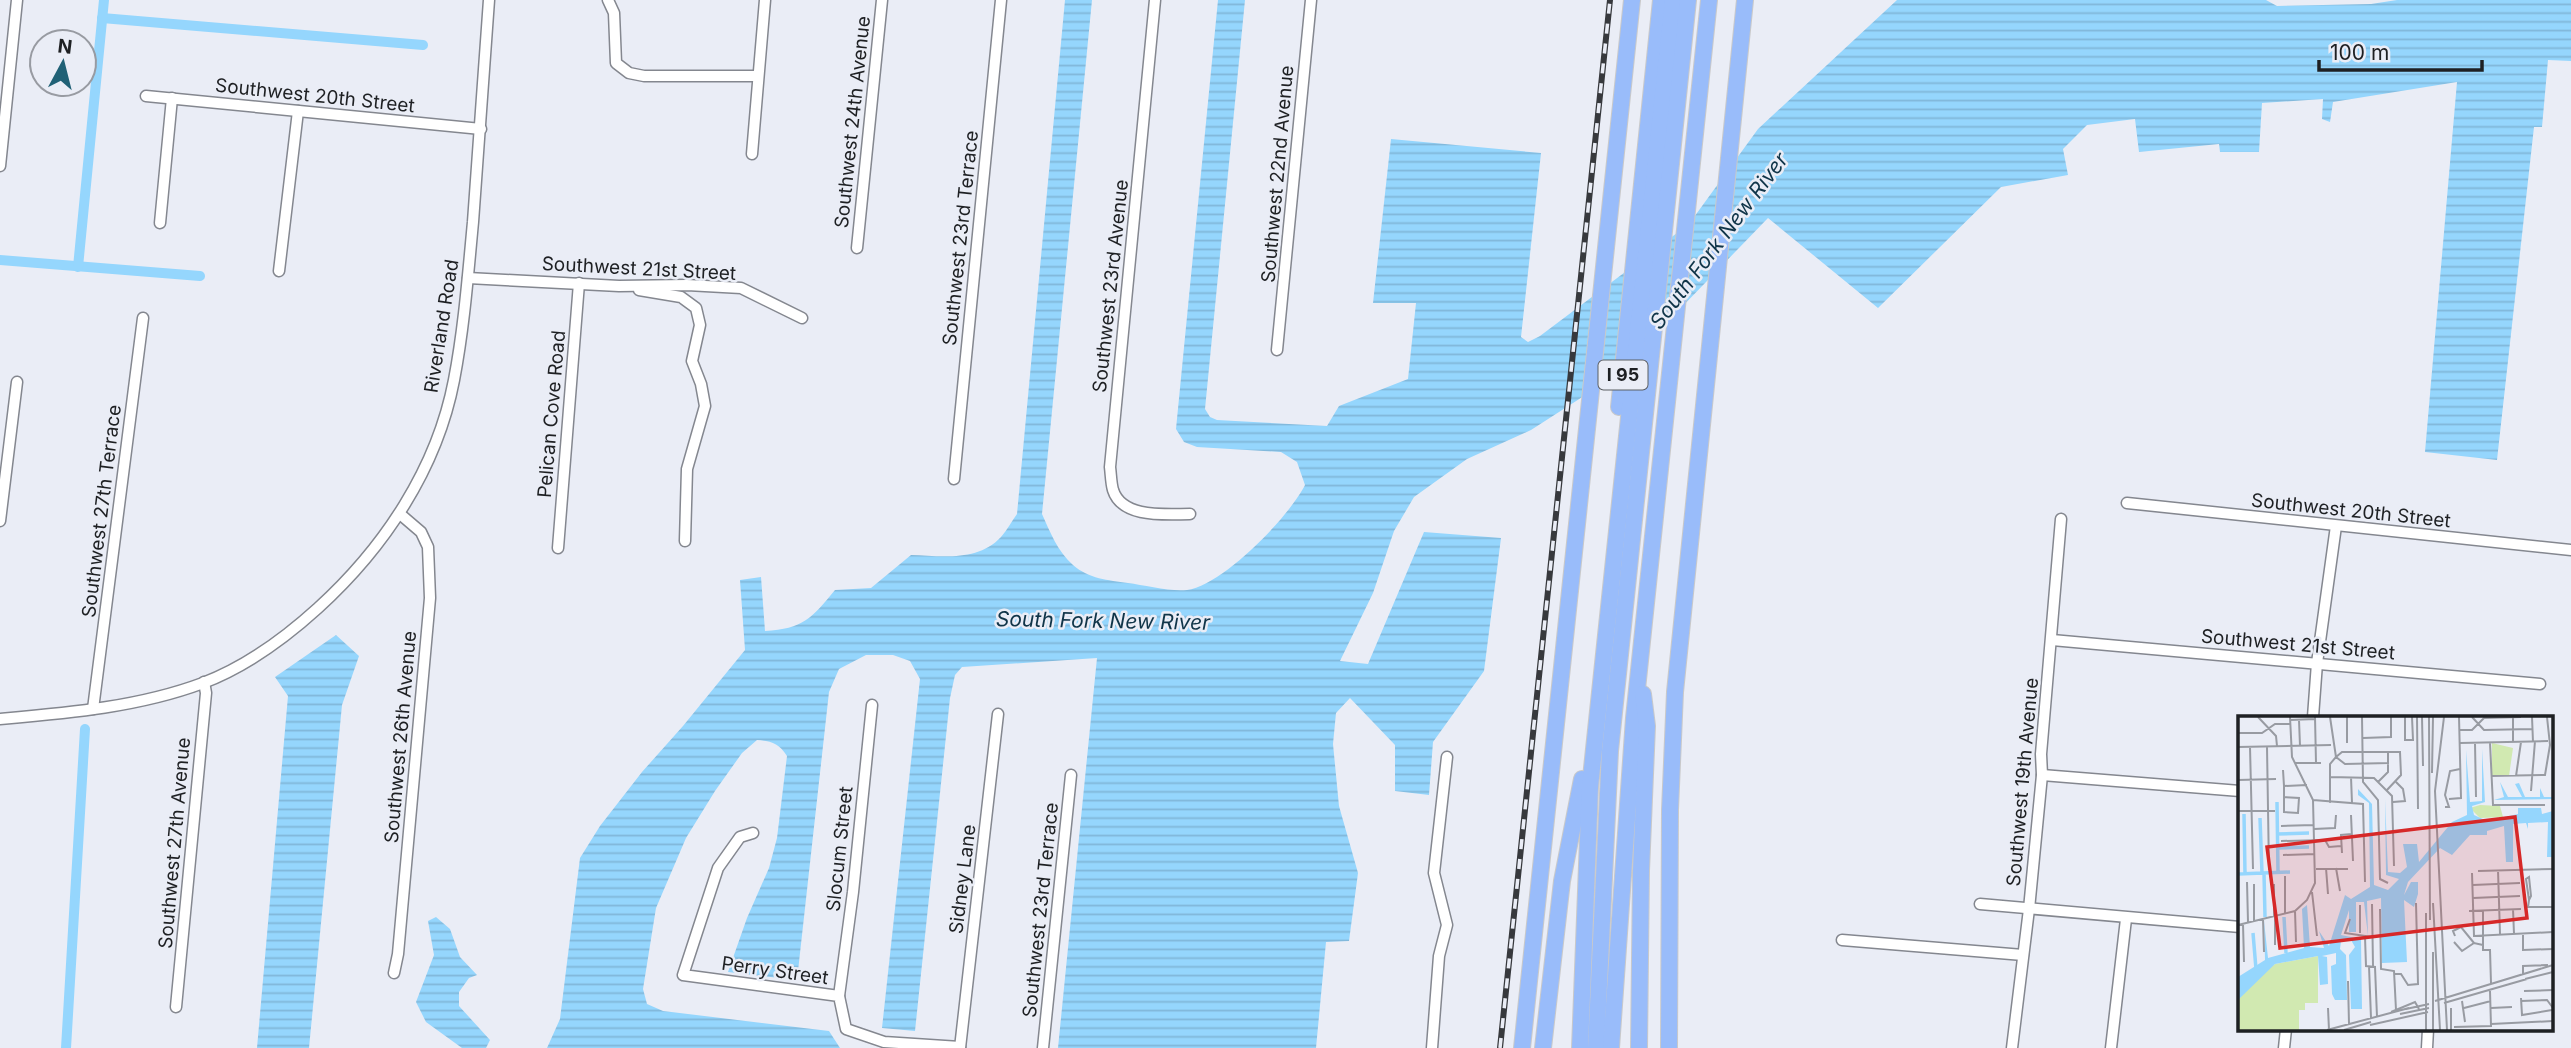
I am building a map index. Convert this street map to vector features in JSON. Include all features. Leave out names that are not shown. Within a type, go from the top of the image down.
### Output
[{"type":"highway","points":[[1522,1048],[1632,0]]},
{"type":"highway","name":"I 95","points":[[1571,1048],[1582,779],[1596,750],[1661,0]]},
{"type":"highway","points":[[1596,1048],[1596,750],[1673,0]]},
{"type":"highway","points":[[1580,1048],[1590,787],[1657,289],[1688,0]]},
{"type":"highway","name":"I 95","points":[[1638,755],[1647,726],[1640,660],[1709,0]]},
{"type":"highway","points":[[1669,1048],[1671,773],[1681,611],[1745,0]]},
{"type":"highway","points":[[1611,1048],[1638,755]]},
{"type":"highway","points":[[1638,755],[1639,1048]]},
{"type":"highway","points":[[1543,1048],[1562,881],[1582,779]]},
{"type":"street","points":[[0,166],[17,0]]},
{"type":"street","name":"Riverland Road","points":[[0,719],[93,709],[145,700],[204,682],[271,645],[305,620],[341,587],[373,552],[400,514],[426,462],[454,383],[468,278],[489,0]]},
{"type":"street","points":[[608,0],[614,13],[616,63],[629,73],[644,76],[758,76]]},
{"type":"street","points":[[752,154],[765,0]]},
{"type":"street","name":"Southwest 24th Avenue","points":[[857,248],[882,0]]},
{"type":"street","name":"Southwest 23rd Terrace","points":[[954,478],[1001,0]]},
{"type":"street","name":"Southwest 23rd Avenue","points":[[1156,0],[1110,467],[1113,493],[1125,506],[1146,513],[1189,514]]},
{"type":"street","name":"Southwest 22nd Avenue","points":[[1278,350],[1311,0]]},
{"type":"street","name":"Southwest 20th Street","points":[[146,96],[481,129]]},
{"type":"street","points":[[160,223],[172,98]]},
{"type":"street","points":[[279,271],[298,111]]},
{"type":"street","name":"Southwest 21st Street","points":[[468,278],[619,286],[687,285],[741,288],[802,318]]},
{"type":"street","name":"Pelican Cove Road","points":[[558,548],[579,284]]},
{"type":"street","points":[[619,286],[681,298],[696,307],[700,325],[692,361],[701,384],[705,406],[687,469],[685,541]]},
{"type":"street","name":"Southwest 27th Terrace","points":[[93,709],[143,318]]},
{"type":"street","points":[[0,521],[18,382]]},
{"type":"street","name":"Southwest 20th Street","points":[[2127,503],[2571,550]]},
{"type":"street","name":"Southwest 26th Avenue","points":[[394,973],[398,954],[430,598],[428,547],[421,532],[400,514]]},
{"type":"street","name":"Southwest 19th Avenue","points":[[2012,1048],[2042,775],[2041,754],[2061,519]]},
{"type":"street","points":[[2313,716],[2336,526]]},
{"type":"street","name":"Southwest 21st Street","points":[[2052,640],[2540,684]]},
{"type":"street","name":"Southwest 27th Avenue","points":[[176,1007],[206,694],[204,682]]},
{"type":"street","name":"Slocum Street","points":[[839,996],[853,892],[872,705]]},
{"type":"street","name":"Sidney Lane","points":[[960,1047],[998,714]]},
{"type":"street","points":[[1432,1048],[1440,956],[1447,925],[1434,873],[1447,757]]},
{"type":"street","name":"Southwest 23rd Terrace","points":[[1043,1048],[1071,775]]},
{"type":"street","points":[[2042,775],[2238,791]]},
{"type":"street","name":"Perry Street","points":[[753,833],[740,837],[718,868],[682,975],[839,996],[846,1029],[884,1045],[960,1047]]},
{"type":"street","points":[[1980,904],[2238,927]]},
{"type":"street","points":[[2110,1048],[2126,919]]},
{"type":"street","points":[[1842,940],[2023,955]]},
{"type":"street","points":[[2284,1048],[2286,1030]]},
{"type":"street","points":[[2427,1048],[2428,1030]]},
{"type":"water","name":"South Fork New River","points":[[1065,0],[1092,0],[1042,514],[1063,554],[1073,565],[1086,573],[1106,580],[1181,590],[1202,585],[1218,576],[1254,548],[1285,514],[1305,485],[1297,462],[1281,452],[1197,447],[1184,442],[1176,429],[1218,0],[1245,0],[1205,409],[1210,417],[1217,420],[1327,426],[1339,406],[1408,379],[1416,303],[1373,303],[1391,139],[1541,153],[1521,337],[1528,342],[1540,336],[1689,224],[1758,129],[1897,0],[2266,0],[2277,6],[2371,4],[2397,0],[2571,0],[2571,61],[2548,60],[2542,127],[2534,127],[2497,460],[2425,452],[2457,82],[2333,102],[2330,122],[2322,119],[2323,99],[2262,103],[2259,152],[2220,152],[2219,144],[2139,152],[2135,119],[2087,125],[2063,149],[2068,175],[2001,187],[1878,308],[1768,218],[1615,376],[1531,430],[1467,459],[1414,497],[1394,531],[1373,593],[1340,661],[1368,664],[1424,532],[1501,538],[1484,671],[1433,742],[1429,795],[1395,791],[1395,745],[1350,698],[1336,713],[1333,744],[1339,806],[1358,873],[1349,941],[1326,942],[1316,1048],[1058,1048],[1097,658],[962,667],[955,675],[950,698],[915,1031],[882,1028],[920,679],[910,661],[893,655],[866,655],[839,669],[829,692],[797,980],[728,972],[747,918],[769,868],[777,838],[787,756],[774,744],[757,740],[742,753],[686,838],[656,908],[643,989],[647,1004],[663,1011],[829,1031],[840,1048],[547,1048],[560,1019],[580,858],[600,826],[642,772],[745,650],[740,580],[761,577],[765,631],[789,628],[813,615],[835,590],[871,588],[911,555],[959,556],[992,545],[1017,514]]},
{"type":"water","points":[[336,635],[359,656],[342,705],[309,1048],[257,1048],[288,696],[275,677]]},
{"type":"water","points":[[436,917],[450,929],[460,957],[477,975],[469,978],[459,992],[459,1006],[490,1040],[486,1048],[462,1048],[426,1022],[416,1002],[434,955],[428,921]]},
{"type":"waterway","points":[[78,267],[104,0]]},
{"type":"waterway","points":[[102,18],[423,45]]},
{"type":"waterway","points":[[0,260],[200,276]]},
{"type":"waterway","points":[[66,1048],[85,729]]},
{"type":"railway","points":[[1500,1048],[1610,0]]}]
